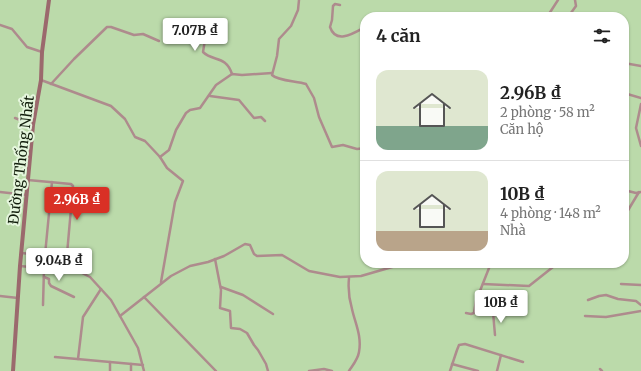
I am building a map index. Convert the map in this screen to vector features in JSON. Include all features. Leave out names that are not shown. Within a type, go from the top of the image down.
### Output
[{"type":"street","name":"Đường Thống Nhất","points":[[13,371],[20,265],[33,125],[42,80],[42,52],[49,0]]},
{"type":"street","points":[[299,0],[298,10],[291,26],[279,39],[277,56],[272,73],[275,78],[306,84],[314,98],[319,117],[333,147],[343,145],[360,148]]},
{"type":"street","points":[[550,12],[558,0]]},
{"type":"street","points":[[572,12],[576,6],[575,0]]},
{"type":"street","points":[[340,5],[334,4],[332,6],[332,20],[330,27],[332,32],[337,36],[346,36],[360,29]]},
{"type":"street","points":[[211,22],[206,26],[203,52],[225,62],[232,74]]},
{"type":"street","points":[[0,25],[12,29],[27,47],[42,52]]},
{"type":"street","points":[[51,84],[107,27],[134,35],[143,34],[159,41]]},
{"type":"street","points":[[629,64],[641,66]]},
{"type":"street","points":[[160,157],[169,150],[176,130],[186,113],[190,110],[200,108],[210,96],[216,85],[232,74],[242,75],[272,73]]},
{"type":"street","points":[[42,80],[111,106],[125,119],[136,137],[145,141],[160,157],[167,168],[183,181],[175,202],[161,283]]},
{"type":"street","points":[[629,94],[641,98]]},
{"type":"street","points":[[210,96],[239,100],[254,118],[261,117],[265,121]]},
{"type":"street","points":[[641,104],[636,128],[641,146]]},
{"type":"street","points":[[15,118],[33,125]]},
{"type":"street","points":[[21,255],[64,257],[67,254],[73,186],[71,184],[28,180]]},
{"type":"street","points":[[46,255],[52,182]]},
{"type":"street","points":[[629,191],[640,192],[629,209]]},
{"type":"street","points":[[0,192],[27,195]]},
{"type":"street","points":[[120,316],[171,276],[190,266],[216,259],[245,244],[248,244],[251,247],[254,254],[257,256],[282,255],[309,270],[333,277],[348,278],[362,276],[389,268]]},
{"type":"street","points":[[216,259],[221,287],[220,308],[230,311],[231,328],[240,329],[247,333],[266,364],[268,371]]},
{"type":"street","points":[[20,265],[80,272],[90,277],[112,303],[120,316],[138,348],[144,371]]},
{"type":"street","points":[[466,313],[474,313],[476,301],[489,268]]},
{"type":"street","points":[[483,284],[529,286],[552,268]]},
{"type":"street","points":[[43,305],[44,269]]},
{"type":"street","points":[[44,277],[49,279],[51,286],[74,297]]},
{"type":"street","points":[[348,278],[351,306],[359,333],[360,344],[359,353],[349,371]]},
{"type":"street","points":[[621,284],[641,285]]},
{"type":"street","points":[[221,287],[243,295],[273,314]]},
{"type":"street","points":[[78,358],[83,317],[101,289]]},
{"type":"street","points":[[588,300],[606,295],[618,299],[636,301],[641,305]]},
{"type":"street","points":[[0,296],[18,298]]},
{"type":"street","points":[[144,297],[216,371]]},
{"type":"street","points":[[585,316],[606,317],[641,311]]},
{"type":"street","points":[[493,312],[495,335]]},
{"type":"street","points":[[450,371],[457,350],[460,345],[465,344],[523,362]]},
{"type":"street","points":[[496,371],[501,355]]},
{"type":"street","points":[[55,357],[143,365]]},
{"type":"street","points":[[110,362],[110,371]]},
{"type":"street","points":[[131,364],[131,371]]},
{"type":"street","points":[[452,364],[478,371]]},
{"type":"street","points":[[309,371],[324,369],[332,371]]}]
